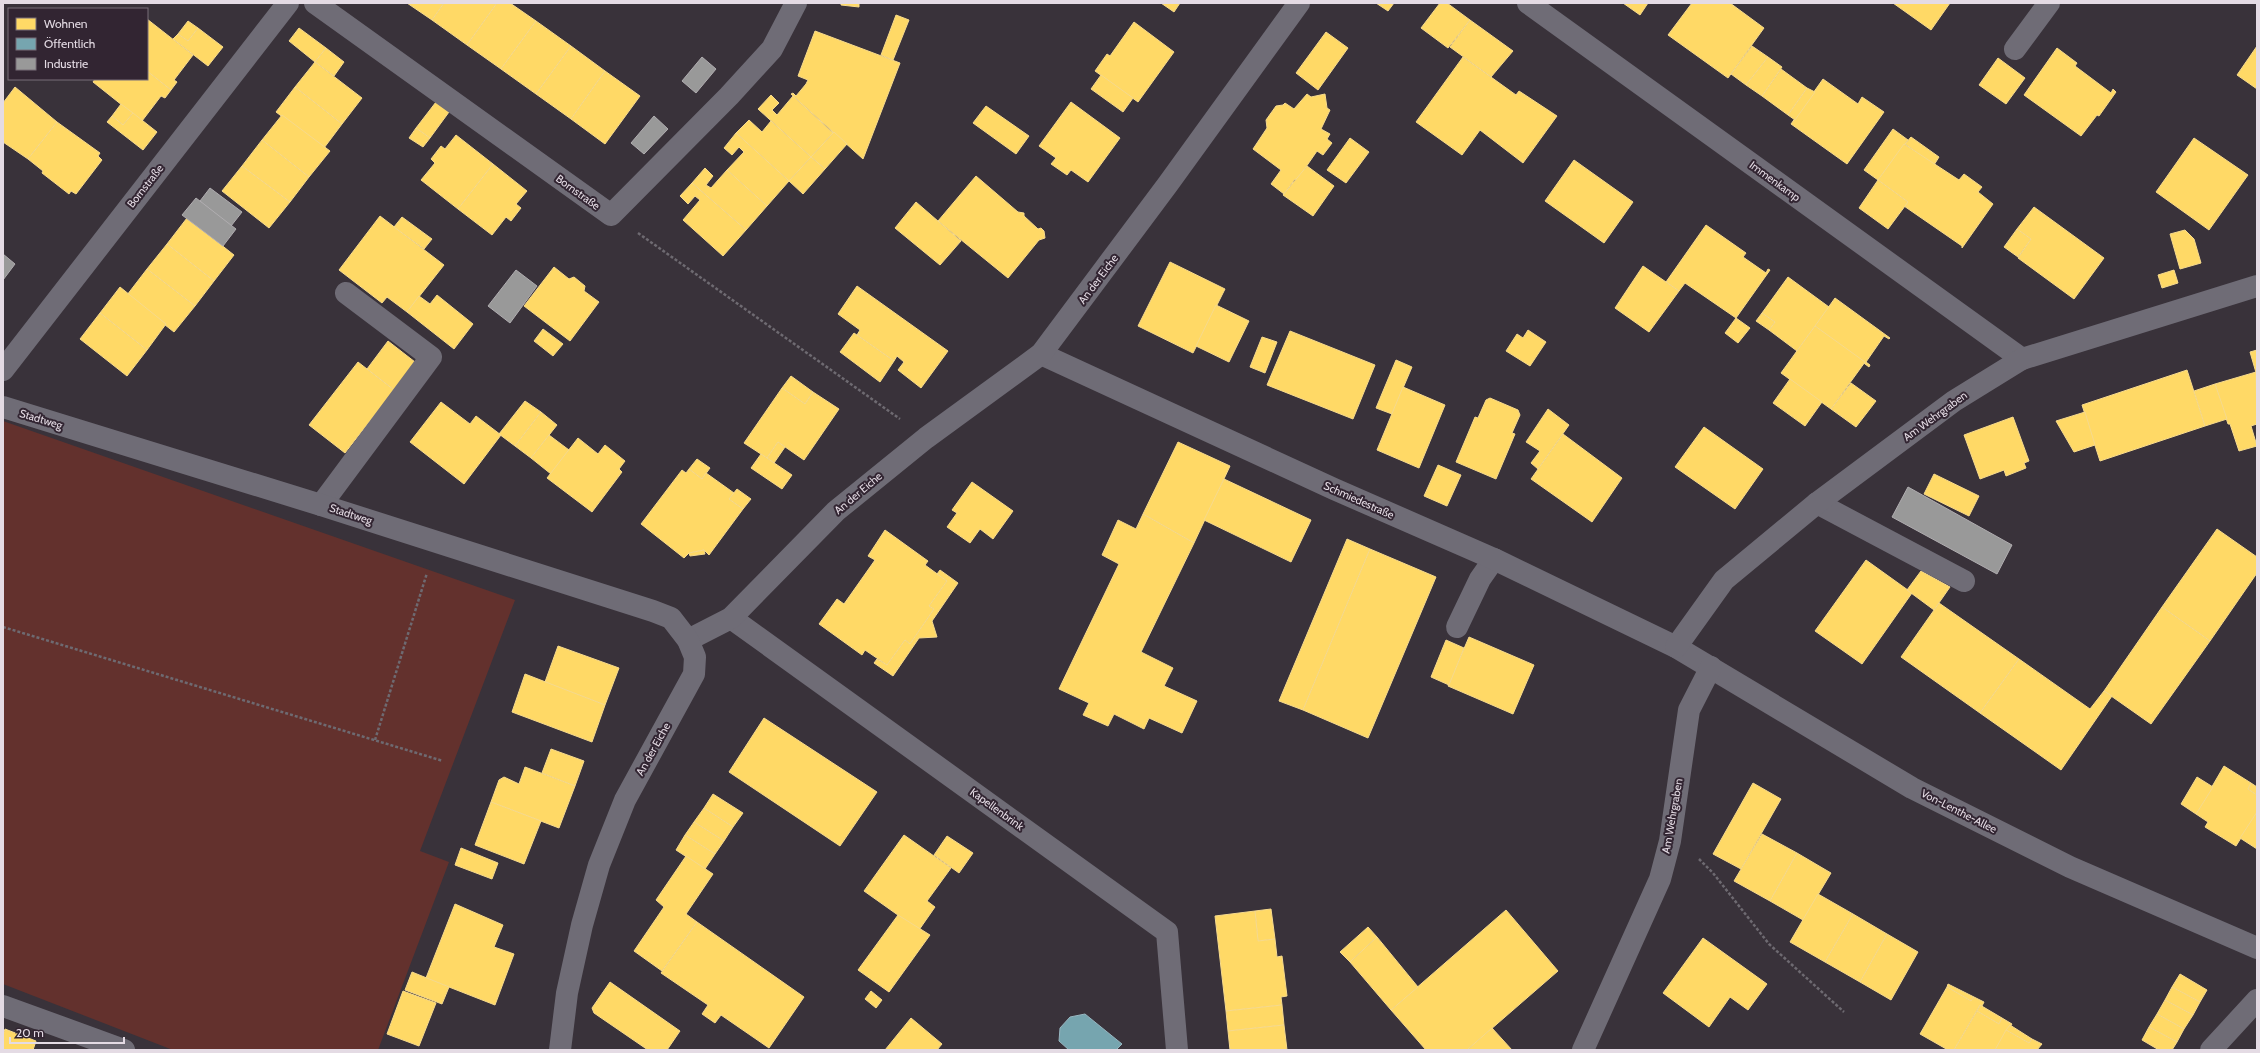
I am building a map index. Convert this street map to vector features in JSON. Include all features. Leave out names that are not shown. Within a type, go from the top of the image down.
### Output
[{"type":"street","name":"Bornstraße","points":[[3,370],[288,3]]},
{"type":"street","name":"Bornstraße","points":[[315,3],[610,215],[729,96],[772,48],[796,3]]},
{"type":"street","name":"An der Eiche","points":[[560,1050],[567,993],[582,925],[599,865],[625,800],[694,674],[695,657],[688,640],[731,618],[836,511],[926,438],[1041,354],[1168,184],[1299,3]]},
{"type":"street","name":"Immenkamp","points":[[1528,3],[2022,359]]},
{"type":"street","points":[[2015,49],[2049,3]]},
{"type":"street","name":"Am Wehrgraben","points":[[1676,647],[1724,580],[1817,503],[1954,401],[2022,359],[2257,286]]},
{"type":"street","points":[[321,504],[431,357],[346,294]]},
{"type":"street","name":"Schmiedestraße","points":[[1041,354],[1334,489],[1494,559],[1676,647]]},
{"type":"street","name":"Stadtweg","points":[[3,407],[321,504],[654,611],[671,618],[688,640]]},
{"type":"street","points":[[1817,503],[1964,581]]},
{"type":"street","points":[[1457,627],[1480,579],[1494,559]]},
{"type":"street","name":"Kapellenbrink","points":[[731,618],[1167,932],[1177,1050]]},
{"type":"street","name":"Von-Lenthe-Allee","points":[[1676,647],[1912,788],[2070,867],[2257,948]]},
{"type":"street","name":"Am Wehrgraben","points":[[1583,1050],[1660,879],[1670,841],[1689,710],[1710,667]]},
{"type":"street","points":[[2211,1050],[2257,1000]]},
{"type":"street","points":[[3,1006],[124,1050]]},
{"type":"path","points":[[610,215],[651,242],[926,438]]},
{"type":"path","points":[[376,740],[437,542]]},
{"type":"path","points":[[3,627],[443,761]]},
{"type":"path","points":[[1670,841],[1694,855],[1713,873],[1769,944],[1844,1012]]},
{"type":"shaded area","points":[[3,421],[515,600],[420,851],[449,862],[378,1050],[173,1050],[3,984]]},
{"type":"building: Wohnen","points":[[407,3],[444,3],[432,20]]},
{"type":"building: Wohnen","points":[[444,3],[497,3],[467,45],[432,20]]},
{"type":"building: Wohnen","points":[[497,3],[510,3],[536,21],[501,69],[467,45]]},
{"type":"building: Wohnen","points":[[841,3],[859,3],[859,7],[841,5]]},
{"type":"building: Wohnen","points":[[1161,3],[1180,3],[1174,12]]},
{"type":"building: Wohnen","points":[[1376,3],[1394,3],[1388,11]]},
{"type":"building: Wohnen","points":[[1440,3],[1447,3],[1470,20],[1448,48],[1421,28]]},
{"type":"building: Wohnen","points":[[1623,3],[1648,3],[1640,15]]},
{"type":"building: Wohnen","points":[[1692,3],[1730,3],[1764,28],[1728,78],[1668,35]]},
{"type":"building: Wohnen","points":[[1893,3],[1950,3],[1931,30]]},
{"type":"building: Wohnen","points":[[896,15],[909,20],[893,60],[881,55]]},
{"type":"building: Wohnen","points":[[148,20],[193,55],[174,80],[177,82],[171,90],[148,72]]},
{"type":"building: Wohnen","points":[[1470,20],[1513,51],[1491,77],[1450,47]]},
{"type":"building: Wohnen","points":[[188,21],[198,28],[188,41],[178,34]]},
{"type":"building: Wohnen","points":[[536,21],[571,46],[536,94],[501,69]]},
{"type":"building: Wohnen","points":[[1134,22],[1174,52],[1138,102],[1095,71],[1107,54],[1110,56]]},
{"type":"building: Wohnen","points":[[198,28],[223,47],[208,66],[173,39],[178,34],[188,41]]},
{"type":"building: Wohnen","points":[[299,28],[326,48],[315,62],[289,41]]},
{"type":"building: Wohnen","points":[[815,31],[900,63],[863,159],[791,94],[793,93],[796,96],[808,80],[798,76]]},
{"type":"building: Wohnen","points":[[1326,32],[1348,48],[1318,90],[1296,73]]},
{"type":"building: Wohnen","points":[[571,46],[605,71],[571,119],[536,94]]},
{"type":"building: Wohnen","points":[[1752,46],[1768,57],[1746,85],[1731,74]]},
{"type":"building: Wohnen","points":[[2257,46],[2257,89],[2237,75]]},
{"type":"building: Wohnen","points":[[326,48],[344,62],[334,76],[315,62]]},
{"type":"building: Wohnen","points":[[2057,48],[2077,63],[2075,66],[2111,93],[2113,89],[2116,92],[2099,116],[2097,115],[2081,136],[2024,95]]},
{"type":"building: Wohnen","points":[[1463,57],[1516,95],[1519,91],[1557,116],[1523,163],[1480,130],[1462,155],[1416,122]]},
{"type":"building: Wohnen","points":[[1768,57],[1782,67],[1762,96],[1746,85]]},
{"type":"building: Wohnen","points":[[1998,58],[2025,78],[2006,104],[1979,85]]},
{"type":"building: Wohnen","points":[[315,62],[362,98],[342,124],[295,87]]},
{"type":"building: Wohnen","points":[[1781,69],[1807,88],[1788,115],[1762,96]]},
{"type":"building: Wohnen","points":[[605,71],[640,96],[605,144],[571,119]]},
{"type":"building: Wohnen","points":[[148,72],[171,90],[165,98],[161,96],[142,121],[93,82],[94,80],[148,80]]},
{"type":"building: Wohnen","points":[[1101,75],[1133,98],[1123,112],[1091,89]]},
{"type":"building: Wohnen","points":[[1823,79],[1858,104],[1862,97],[1884,112],[1847,164],[1791,124]]},
{"type":"building: Wohnen","points":[[15,87],[57,122],[28,159],[3,142],[3,103]]},
{"type":"building: Wohnen","points":[[295,87],[342,124],[324,148],[276,112]]},
{"type":"building: Wohnen","points":[[1807,88],[1815,92],[1795,120],[1788,115]]},
{"type":"building: Wohnen","points":[[1307,94],[1311,97],[1325,94],[1327,108],[1330,110],[1321,129],[1330,134],[1327,139],[1332,143],[1323,155],[1317,151],[1297,180],[1295,179],[1284,194],[1271,184],[1281,170],[1253,149],[1267,128],[1266,120],[1276,106],[1283,105],[1285,103],[1294,109]]},
{"type":"building: Wohnen","points":[[771,95],[779,103],[772,110],[777,115],[793,96],[833,133],[811,157],[758,109]]},
{"type":"building: Wohnen","points":[[436,102],[449,112],[430,138],[416,128]]},
{"type":"building: Wohnen","points":[[1071,102],[1120,138],[1088,182],[1071,170],[1067,175],[1051,164],[1056,158],[1039,146]]},
{"type":"building: Wohnen","points":[[121,104],[133,113],[123,125],[112,116]]},
{"type":"building: Wohnen","points":[[986,106],[1029,136],[1016,154],[973,123]]},
{"type":"building: Wohnen","points":[[133,113],[157,132],[143,150],[107,122],[112,116],[123,125]]},
{"type":"building: Wohnen","points":[[282,115],[330,151],[309,177],[262,140]]},
{"type":"building: Wohnen","points":[[749,120],[762,132],[771,121],[811,157],[789,181],[736,133]]},
{"type":"building: Wohnen","points":[[57,122],[100,153],[98,156],[102,160],[76,194],[71,191],[69,194],[42,173],[43,171],[28,159]]},
{"type":"building: Wohnen","points":[[416,128],[430,138],[423,147],[409,138]]},
{"type":"building: Wohnen","points":[[1893,129],[1908,140],[1878,180],[1864,170]]},
{"type":"building: Wohnen","points":[[834,132],[847,144],[825,169],[811,157]]},
{"type":"building: Wohnen","points":[[736,133],[789,181],[767,206],[727,170],[744,152],[739,147],[732,155],[724,148]]},
{"type":"building: Wohnen","points":[[456,135],[493,164],[458,209],[421,180],[435,163],[431,159],[441,146],[445,149]]},
{"type":"building: Wohnen","points":[[1911,137],[1939,157],[1934,165],[1905,144]]},
{"type":"building: Wohnen","points":[[1350,138],[1369,152],[1346,183],[1327,170]]},
{"type":"building: Wohnen","points":[[2194,138],[2248,175],[2209,230],[2156,192]]},
{"type":"building: Wohnen","points":[[262,140],[309,177],[290,202],[242,166]]},
{"type":"building: Wohnen","points":[[1904,144],[1959,180],[1964,174],[1982,187],[1978,192],[1993,204],[1962,248],[1962,246],[1904,206],[1908,202],[1878,180]]},
{"type":"building: Wohnen","points":[[811,157],[825,169],[803,194],[789,181]]},
{"type":"building: Wohnen","points":[[1574,160],[1633,202],[1604,243],[1545,201]]},
{"type":"building: Wohnen","points":[[493,164],[527,191],[516,204],[521,208],[511,221],[506,217],[492,235],[458,209]]},
{"type":"building: Wohnen","points":[[242,166],[290,202],[269,228],[222,191]]},
{"type":"building: Wohnen","points":[[1307,166],[1334,186],[1313,216],[1283,195]]},
{"type":"building: Wohnen","points":[[705,168],[713,176],[706,185],[711,188],[727,170],[767,206],[746,230],[692,183]]},
{"type":"building: Wohnen","points":[[976,176],[1018,212],[1024,213],[1024,216],[1038,229],[1041,228],[1044,231],[1045,238],[1039,240],[1008,278],[938,221]]},
{"type":"building: Wohnen","points":[[1878,180],[1908,202],[1888,229],[1859,208]]},
{"type":"building: Wohnen","points":[[692,183],[746,230],[723,256],[683,220],[700,200],[695,196],[688,204],[680,196]]},
{"type":"building: Wohnen","points":[[916,202],[961,241],[940,265],[895,228]]},
{"type":"building: Wohnen","points":[[2034,207],[2104,258],[2074,299],[2018,258],[2031,239],[2017,229]]},
{"type":"building: Wohnen","points":[[380,216],[444,265],[407,312],[387,297],[382,303],[339,270]]},
{"type":"building: Wohnen","points":[[402,217],[432,239],[424,249],[394,227]]},
{"type":"building: Wohnen","points":[[187,218],[234,255],[214,281],[167,244]]},
{"type":"building: Wohnen","points":[[1706,225],[1746,253],[1743,257],[1766,273],[1768,269],[1770,270],[1736,318],[1685,283],[1679,291],[1666,282]]},
{"type":"building: Wohnen","points":[[2017,229],[2031,239],[2018,257],[2004,247]]},
{"type":"building: Wohnen","points":[[2185,230],[2194,239],[2201,263],[2180,269],[2170,234]]},
{"type":"building: Wohnen","points":[[167,244],[214,281],[195,306],[147,269]]},
{"type":"building: Wohnen","points":[[1170,262],[1225,289],[1193,353],[1138,326]]},
{"type":"building: Wohnen","points":[[1643,266],[1679,291],[1649,332],[1615,308]]},
{"type":"building: Wohnen","points":[[554,267],[569,279],[574,277],[585,286],[584,291],[599,302],[570,341],[524,306]]},
{"type":"building: Wohnen","points":[[147,269],[195,306],[174,332],[127,295]]},
{"type":"building: Wohnen","points":[[2174,270],[2178,283],[2162,288],[2158,275]]},
{"type":"building: Wohnen","points":[[1788,277],[1829,307],[1797,351],[1769,330],[1775,322],[1762,313]]},
{"type":"building: Wohnen","points":[[857,286],[948,351],[921,388],[898,370],[904,362],[897,356],[894,361],[857,335],[860,330],[838,314]]},
{"type":"building: Wohnen","points":[[120,287],[166,324],[147,350],[100,313]]},
{"type":"building: Wohnen","points":[[437,295],[473,324],[454,349],[407,312],[419,296],[430,304]]},
{"type":"building: Wohnen","points":[[1835,298],[1890,338],[1889,339],[1884,336],[1866,362],[1870,365],[1869,367],[1815,326]]},
{"type":"building: Wohnen","points":[[1216,305],[1249,321],[1229,362],[1196,346]]},
{"type":"building: Wohnen","points":[[100,313],[147,350],[127,376],[80,339]]},
{"type":"building: Wohnen","points":[[1762,313],[1775,322],[1769,330],[1756,321]]},
{"type":"building: Wohnen","points":[[1736,318],[1750,328],[1738,343],[1725,333]]},
{"type":"building: Wohnen","points":[[1815,326],[1865,362],[1831,409],[1781,373]]},
{"type":"building: Wohnen","points":[[543,329],[563,344],[553,356],[534,341]]},
{"type":"building: Wohnen","points":[[1528,330],[1546,342],[1530,366],[1506,351],[1517,334],[1523,338]]},
{"type":"building: Wohnen","points":[[1290,331],[1375,365],[1353,419],[1267,385]]},
{"type":"building: Wohnen","points":[[854,333],[894,361],[880,382],[840,352]]},
{"type":"building: Wohnen","points":[[1262,337],[1277,342],[1265,373],[1250,367]]},
{"type":"building: Wohnen","points":[[388,341],[415,362],[394,390],[367,369]]},
{"type":"building: Wohnen","points":[[2257,350],[2257,376],[2250,352]]},
{"type":"building: Wohnen","points":[[1396,360],[1412,367],[1392,414],[1376,408]]},
{"type":"building: Wohnen","points":[[358,362],[394,390],[345,453],[309,425]]},
{"type":"building: Wohnen","points":[[2187,370],[2205,426],[2100,461],[2082,405]]},
{"type":"building: Wohnen","points":[[2256,372],[2257,424],[2251,426],[2257,446],[2239,451],[2230,424],[2228,424],[2215,384]]},
{"type":"building: Wohnen","points":[[791,376],[813,392],[805,404],[782,388]]},
{"type":"building: Wohnen","points":[[1790,379],[1822,402],[1805,426],[1773,403]]},
{"type":"building: Wohnen","points":[[1851,383],[1876,401],[1856,427],[1831,409]]},
{"type":"building: Wohnen","points":[[2215,384],[2227,419],[2205,426],[2194,391]]},
{"type":"building: Wohnen","points":[[1403,387],[1445,405],[1419,468],[1377,450]]},
{"type":"building: Wohnen","points":[[782,388],[805,404],[813,392],[839,409],[804,460],[778,442],[767,458],[744,443]]},
{"type":"building: Wohnen","points":[[1490,398],[1518,410],[1520,415],[1512,433],[1515,434],[1496,479],[1456,462],[1475,417],[1478,418],[1486,400]]},
{"type":"building: Wohnen","points":[[525,401],[541,412],[515,446],[499,434]]},
{"type":"building: Wohnen","points":[[441,402],[470,424],[476,416],[501,435],[464,484],[410,442]]},
{"type":"building: Wohnen","points":[[1548,409],[1569,425],[1538,469],[1531,463],[1540,451],[1526,442]]},
{"type":"building: Wohnen","points":[[541,412],[557,425],[531,458],[515,446]]},
{"type":"building: Wohnen","points":[[2085,412],[2095,445],[2074,452],[2056,421]]},
{"type":"building: Wohnen","points":[[2013,417],[2029,461],[2024,463],[2026,468],[2006,476],[2004,470],[1980,479],[1964,435]]},
{"type":"building: Wohnen","points":[[1704,427],[1763,469],[1735,509],[1675,467]]},
{"type":"building: Wohnen","points":[[1563,434],[1622,478],[1592,522],[1531,479]]},
{"type":"building: Wohnen","points":[[549,435],[569,450],[551,474],[531,458]]},
{"type":"building: Wohnen","points":[[578,438],[598,454],[605,445],[625,461],[619,469],[622,472],[592,512],[547,478]]},
{"type":"building: Wohnen","points":[[778,442],[785,447],[774,463],[767,458]]},
{"type":"building: Wohnen","points":[[1178,442],[1230,466],[1194,543],[1143,514]]},
{"type":"building: Wohnen","points":[[761,454],[792,475],[782,489],[751,468]]},
{"type":"building: Wohnen","points":[[697,459],[710,468],[702,479],[689,469]]},
{"type":"building: Wohnen","points":[[1438,465],[1461,475],[1447,506],[1424,496]]},
{"type":"building: Wohnen","points":[[689,469],[702,479],[706,473],[734,493],[729,499],[743,509],[709,555],[704,550],[689,553],[684,558],[641,524],[682,470],[686,473]]},
{"type":"building: Wohnen","points":[[1934,474],[1979,496],[1969,516],[1924,494]]},
{"type":"building: Wohnen","points":[[1224,479],[1311,520],[1291,562],[1204,520]]},
{"type":"building: Wohnen","points":[[972,482],[1013,511],[993,539],[980,529],[970,543],[947,527],[957,513],[952,510]]},
{"type":"building: Wohnen","points":[[737,489],[751,499],[743,509],[729,499]]},
{"type":"building: Wohnen","points":[[1143,514],[1194,543],[1141,652],[1173,668],[1164,686],[1197,701],[1182,733],[1149,718],[1144,729],[1114,714],[1108,726],[1083,715],[1089,703],[1059,689],[1119,564],[1102,555],[1118,520],[1136,529]]},
{"type":"building: Wohnen","points":[[2217,529],[2257,557],[2257,573],[2210,641],[2162,607]]},
{"type":"building: Wohnen","points":[[885,530],[928,561],[925,565],[947,581],[929,606],[934,609],[910,644],[905,640],[887,665],[865,650],[862,655],[819,624],[837,599],[844,604],[875,560],[868,556]]},
{"type":"building: Wohnen","points":[[1347,539],[1370,549],[1303,710],[1279,701]]},
{"type":"building: Wohnen","points":[[1370,549],[1436,577],[1368,738],[1303,710]]},
{"type":"building: Wohnen","points":[[704,550],[705,554],[690,556],[689,553]]},
{"type":"building: Wohnen","points":[[1866,560],[1912,593],[1862,664],[1815,631]]},
{"type":"building: Wohnen","points":[[940,570],[958,583],[932,621],[937,637],[919,638],[893,676],[874,663],[877,659],[887,665],[905,640],[910,644],[934,609],[929,606],[947,581],[937,574]]},
{"type":"building: Wohnen","points":[[1921,571],[1950,587],[1934,610],[1907,590]]},
{"type":"building: Wohnen","points":[[1939,603],[2019,659],[1980,713],[1901,657]]},
{"type":"building: Wohnen","points":[[2162,607],[2210,641],[2151,724],[2104,691]]},
{"type":"building: Wohnen","points":[[1469,637],[1534,665],[1513,714],[1448,686]]},
{"type":"building: Wohnen","points":[[1446,640],[1464,648],[1449,685],[1431,677]]},
{"type":"building: Wohnen","points":[[558,646],[619,668],[605,705],[545,682]]},
{"type":"building: Wohnen","points":[[2019,659],[2090,709],[2104,691],[2112,696],[2061,770],[1980,713]]},
{"type":"building: Wohnen","points":[[525,674],[605,705],[592,742],[512,712]]},
{"type":"building: Wohnen","points":[[764,718],[877,792],[840,846],[729,772]]},
{"type":"building: Wohnen","points":[[551,749],[584,761],[575,786],[542,773]]},
{"type":"building: Wohnen","points":[[2224,766],[2251,783],[2248,789],[2257,795],[2257,812],[2236,846],[2205,827],[2208,822],[2196,814]]},
{"type":"building: Wohnen","points":[[525,767],[575,786],[559,828],[491,802],[499,780],[504,777],[519,784]]},
{"type":"building: Wohnen","points":[[2197,777],[2213,787],[2196,814],[2181,804]]},
{"type":"building: Wohnen","points":[[1753,783],[1781,799],[1741,869],[1713,854]]},
{"type":"building: Wohnen","points":[[2251,783],[2257,787],[2257,795],[2248,789]]},
{"type":"building: Wohnen","points":[[713,794],[743,813],[733,827],[704,808]]},
{"type":"building: Wohnen","points":[[491,802],[541,821],[524,864],[475,845]]},
{"type":"building: Wohnen","points":[[704,808],[733,827],[724,841],[694,822]]},
{"type":"building: Wohnen","points":[[2257,812],[2257,849],[2240,838]]},
{"type":"building: Wohnen","points":[[694,822],[724,841],[715,854],[685,835]]},
{"type":"building: Wohnen","points":[[1762,834],[1797,853],[1770,901],[1734,881]]},
{"type":"building: Wohnen","points":[[685,835],[715,854],[705,869],[676,850]]},
{"type":"building: Wohnen","points":[[904,835],[951,868],[927,901],[935,907],[919,930],[864,891]]},
{"type":"building: Wohnen","points":[[947,836],[973,853],[959,873],[934,855]]},
{"type":"building: Wohnen","points":[[461,848],[498,863],[492,879],[455,865]]},
{"type":"building: Wohnen","points":[[1797,853],[1831,873],[1803,920],[1770,901]]},
{"type":"building: Wohnen","points":[[686,856],[713,874],[686,914],[697,922],[662,971],[634,951],[664,907],[656,900]]},
{"type":"building: Wohnen","points":[[1818,894],[1853,914],[1825,962],[1790,942]]},
{"type":"building: Wohnen","points":[[455,904],[503,925],[494,947],[514,954],[495,1005],[426,978]]},
{"type":"building: Wohnen","points":[[1271,909],[1275,939],[1258,941],[1255,911]]},
{"type":"building: Wohnen","points":[[1506,910],[1558,971],[1467,1050],[1426,1050],[1391,1010]]},
{"type":"building: Wohnen","points":[[1255,911],[1258,941],[1275,939],[1277,957],[1282,956],[1287,996],[1281,997],[1282,1005],[1226,1011],[1215,916]]},
{"type":"building: Wohnen","points":[[1853,914],[1887,934],[1860,982],[1825,962]]},
{"type":"building: Wohnen","points":[[898,915],[930,935],[889,992],[858,970]]},
{"type":"building: Wohnen","points":[[697,922],[804,997],[769,1048],[721,1015],[715,1023],[702,1014],[708,1005],[661,973]]},
{"type":"building: Wohnen","points":[[1368,927],[1377,937],[1350,962],[1340,952]]},
{"type":"building: Wohnen","points":[[1887,934],[1918,952],[1891,1000],[1860,982]]},
{"type":"building: Wohnen","points":[[1377,937],[1418,987],[1391,1010],[1350,962]]},
{"type":"building: Wohnen","points":[[1703,938],[1767,984],[1748,1010],[1730,997],[1709,1027],[1663,993]]},
{"type":"building: Wohnen","points":[[412,972],[449,987],[442,1004],[405,990]]},
{"type":"building: Wohnen","points":[[2180,974],[2207,990],[2200,1002],[2172,987]]},
{"type":"building: Wohnen","points":[[610,982],[680,1031],[667,1050],[648,1050],[594,1013],[592,1008]]},
{"type":"building: Wohnen","points":[[1948,984],[1974,997],[1971,1001],[1947,987]]},
{"type":"building: Wohnen","points":[[1947,987],[1971,1001],[1974,997],[1984,1002],[1982,1006],[1980,1005],[1954,1050],[1948,1050],[1920,1034]]},
{"type":"building: Wohnen","points":[[2172,987],[2200,1002],[2193,1015],[2165,1000]]},
{"type":"building: Wohnen","points":[[403,991],[436,1003],[419,1046],[387,1034]]},
{"type":"building: Wohnen","points":[[871,991],[882,1000],[876,1008],[865,999]]},
{"type":"building: Wohnen","points":[[2165,1000],[2193,1015],[2184,1029],[2157,1014]]},
{"type":"building: Wohnen","points":[[1282,1005],[1284,1025],[1228,1031],[1226,1011]]},
{"type":"building: Wohnen","points":[[1980,1005],[2002,1018],[1999,1024],[1977,1011]]},
{"type":"building: Wohnen","points":[[1977,1011],[1999,1024],[2002,1018],[2012,1024],[1995,1050],[1954,1050]]},
{"type":"building: Wohnen","points":[[2157,1014],[2184,1029],[2177,1042],[2149,1027]]},
{"type":"building: Wohnen","points":[[911,1018],[942,1044],[937,1050],[885,1050]]},
{"type":"building: Wohnen","points":[[1284,1025],[1287,1050],[1230,1050],[1228,1031]]},
{"type":"building: Wohnen","points":[[2010,1025],[2032,1039],[2029,1043],[2006,1030]]},
{"type":"building: Wohnen","points":[[2149,1027],[2177,1042],[2172,1050],[2159,1050],[2142,1040]]},
{"type":"building: Wohnen","points":[[1492,1028],[1512,1050],[1467,1050]]},
{"type":"building: Wohnen","points":[[5,1029],[36,1041],[33,1050],[3,1050],[3,1035]]},
{"type":"building: Wohnen","points":[[2006,1030],[2029,1043],[2032,1039],[2042,1044],[2037,1050],[1995,1050]]},
{"type":"building: Öffentlich","points":[[1085,1014],[1122,1044],[1116,1050],[1069,1050],[1059,1041],[1060,1028],[1070,1017]]},
{"type":"building: Industrie","points":[[702,57],[716,69],[696,93],[682,81]]},
{"type":"building: Industrie","points":[[654,116],[668,129],[644,154],[631,143]]},
{"type":"building: Industrie","points":[[210,188],[242,212],[231,226],[200,201]]},
{"type":"building: Industrie","points":[[196,198],[236,229],[223,246],[182,215]]},
{"type":"building: Industrie","points":[[3,254],[15,264],[3,280]]},
{"type":"building: Industrie","points":[[516,270],[537,286],[510,323],[488,306]]},
{"type":"building: Industrie","points":[[1908,487],[2012,545],[1997,574],[1892,517]]}]
